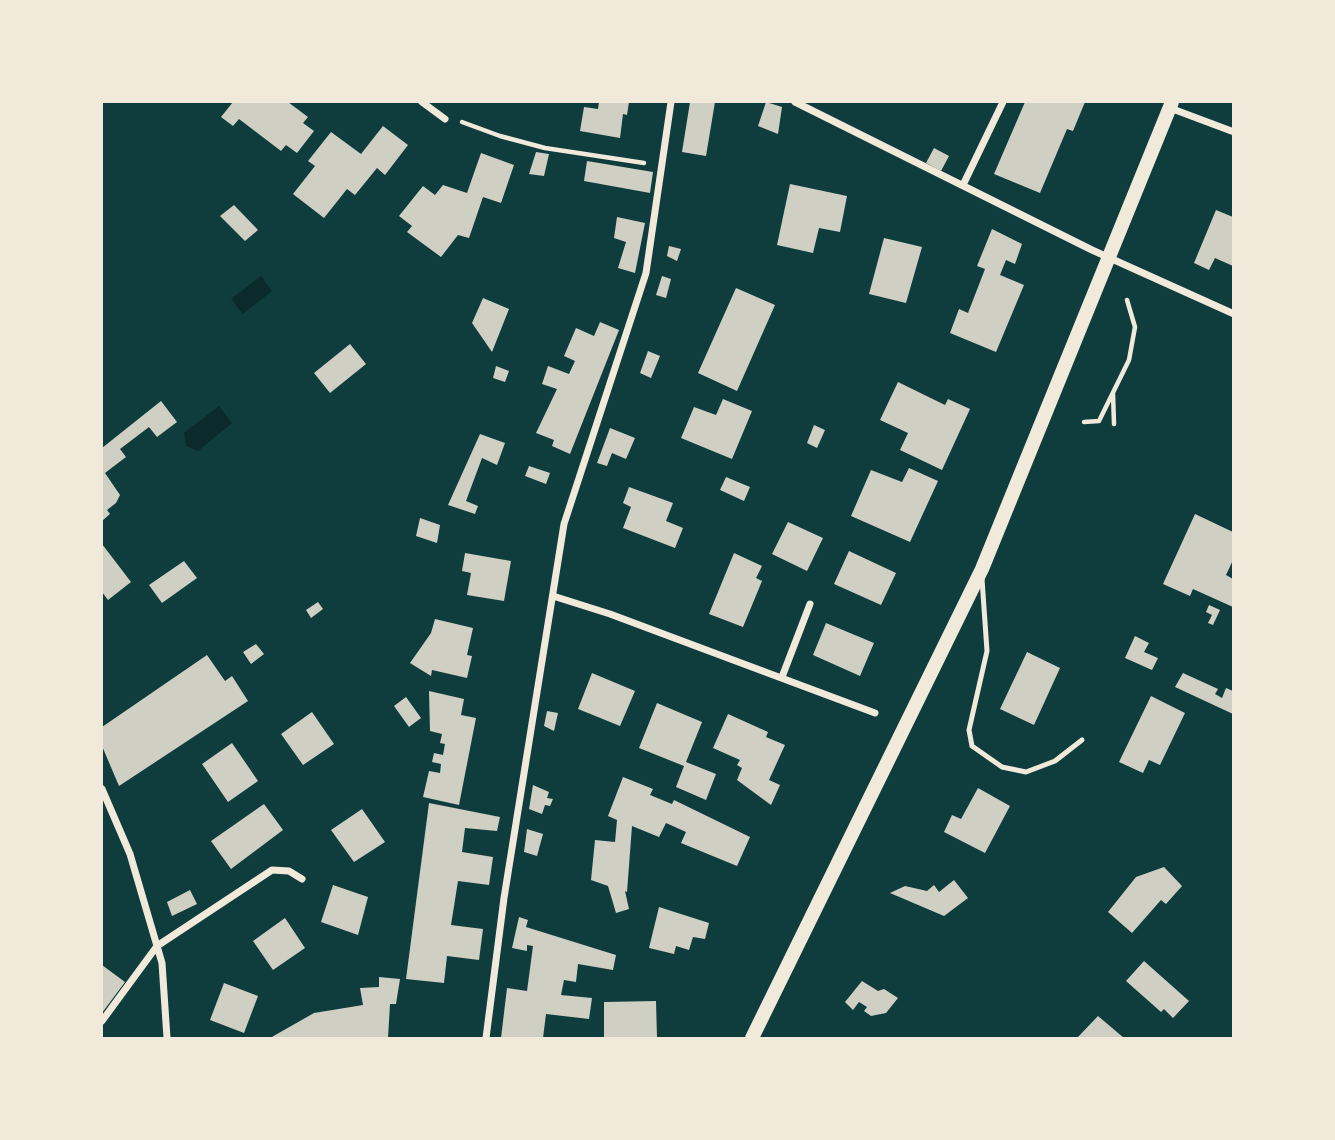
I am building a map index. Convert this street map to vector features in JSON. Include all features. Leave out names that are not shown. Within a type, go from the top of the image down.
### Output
[{"type":"main road","points":[[752,1038],[982,569],[1170,105]]},
{"type":"street","points":[[422,102],[444,119]]},
{"type":"street","points":[[486,1038],[504,898],[564,524],[634,317],[646,273],[671,102]]},
{"type":"street","points":[[795,102],[1110,258],[1234,314]]},
{"type":"street","points":[[963,185],[1003,102]]},
{"type":"street","points":[[1170,105],[1234,132]]},
{"type":"street","points":[[553,596],[569,599],[875,713]]},
{"type":"street","points":[[782,677],[810,604]]},
{"type":"street","points":[[102,789],[131,854],[157,946],[165,981],[167,1038]]},
{"type":"street","points":[[102,1021],[157,946],[272,870],[289,871],[302,878]]},
{"type":"lane","points":[[982,569],[986,651],[969,730],[972,746],[1002,768],[1026,772],[1055,761],[1082,740]]},
{"type":"path","points":[[444,119],[464,122],[500,136],[545,148],[662,165]]},
{"type":"path","points":[[1084,422],[1099,421],[1134,344],[1135,327],[1126,300]]},
{"type":"path","points":[[1113,392],[1114,424]]},
{"type":"water","points":[[261,276],[272,291],[243,314],[231,299]]},
{"type":"water","points":[[219,406],[232,423],[198,451],[186,446],[184,433]]},
{"type":"building","points":[[233,102],[288,102],[308,117],[303,123],[314,131],[297,153],[286,145],[281,151],[239,119],[233,126],[221,117]]},
{"type":"building","points":[[599,102],[629,102],[627,115],[623,114],[620,138],[580,131],[584,107],[598,109]]},
{"type":"building","points":[[690,102],[715,102],[706,156],[682,152]]},
{"type":"building","points":[[766,102],[782,107],[778,134],[758,126]]},
{"type":"building","points":[[1025,102],[1085,102],[1073,131],[1067,129],[1040,193],[994,174]]},
{"type":"building","points":[[383,126],[408,145],[385,175],[377,168],[355,195],[347,189],[324,218],[293,194],[315,166],[308,161],[331,132],[361,154]]},
{"type":"building","points":[[934,148],[949,156],[941,171],[926,163]]},
{"type":"building","points":[[536,152],[549,154],[544,176],[529,174]]},
{"type":"building","points":[[481,153],[514,165],[501,203],[483,197],[469,238],[458,235],[441,257],[407,232],[412,226],[399,216],[423,186],[435,195],[443,185],[467,193]]},
{"type":"building","points":[[587,161],[653,172],[650,193],[584,181]]},
{"type":"building","points":[[790,184],[847,196],[840,232],[819,228],[813,253],[777,245]]},
{"type":"building","points":[[234,205],[258,230],[245,241],[220,216]]},
{"type":"building","points":[[1216,210],[1233,217],[1233,266],[1215,258],[1209,270],[1194,263]]},
{"type":"building","points":[[617,217],[645,223],[635,273],[618,268],[626,242],[614,238]]},
{"type":"building","points":[[992,229],[1022,244],[1015,264],[1006,260],[1000,275],[1024,285],[996,352],[950,333],[959,309],[968,313],[985,269],[977,266]]},
{"type":"building","points":[[884,238],[922,247],[906,303],[869,294]]},
{"type":"building","points":[[669,246],[681,249],[677,261],[667,256]]},
{"type":"building","points":[[662,276],[671,279],[666,298],[656,295]]},
{"type":"building","points":[[736,288],[775,305],[737,391],[698,373]]},
{"type":"building","points":[[483,298],[509,309],[492,352],[472,323]]},
{"type":"building","points":[[600,322],[619,330],[570,454],[552,446],[554,440],[536,433],[557,389],[542,384],[548,366],[569,374],[575,361],[564,356],[576,328],[594,336]]},
{"type":"building","points":[[350,344],[366,364],[330,393],[314,373]]},
{"type":"building","points":[[648,351],[660,356],[651,378],[640,373]]},
{"type":"building","points":[[496,366],[509,371],[505,382],[493,378]]},
{"type":"building","points":[[898,382],[945,405],[948,399],[970,409],[942,470],[900,450],[908,433],[880,420]]},
{"type":"building","points":[[723,399],[752,411],[732,459],[681,438],[694,407],[716,415]]},
{"type":"building","points":[[161,401],[177,422],[157,437],[149,427],[120,449],[126,457],[105,473],[120,495],[116,503],[107,510],[110,514],[102,521],[102,448]]},
{"type":"building","points":[[814,425],[825,430],[817,448],[807,443]]},
{"type":"building","points":[[610,428],[635,438],[626,459],[612,453],[607,466],[597,463]]},
{"type":"building","points":[[480,434],[505,443],[497,465],[482,458],[466,501],[478,506],[475,514],[448,505]]},
{"type":"building","points":[[529,466],[550,473],[546,484],[525,476]]},
{"type":"building","points":[[909,468],[938,481],[910,542],[851,516],[871,470],[902,482]]},
{"type":"building","points":[[726,477],[750,487],[744,501],[720,490]]},
{"type":"building","points":[[629,487],[673,503],[666,521],[683,528],[675,548],[623,528],[631,507],[623,503]]},
{"type":"building","points":[[1195,514],[1233,532],[1233,560],[1226,575],[1233,579],[1233,607],[1193,589],[1190,596],[1163,584]]},
{"type":"building","points":[[420,518],[440,525],[437,543],[416,536]]},
{"type":"building","points":[[788,522],[823,538],[807,571],[772,554]]},
{"type":"building","points":[[102,544],[131,582],[108,600],[102,592]]},
{"type":"building","points":[[849,551],[896,573],[881,605],[834,584]]},
{"type":"building","points":[[465,553],[511,561],[504,601],[467,595],[471,573],[462,571]]},
{"type":"building","points":[[734,553],[762,566],[756,578],[762,581],[743,627],[709,614]]},
{"type":"building","points":[[184,561],[197,578],[162,603],[149,585]]},
{"type":"building","points":[[318,602],[323,609],[311,618],[306,610]]},
{"type":"building","points":[[1209,605],[1220,610],[1213,625],[1208,623],[1212,615],[1206,612]]},
{"type":"building","points":[[435,619],[473,628],[467,655],[472,656],[467,678],[432,670],[431,676],[410,663],[431,633]]},
{"type":"building","points":[[826,623],[874,643],[860,676],[813,655]]},
{"type":"building","points":[[1135,636],[1149,643],[1144,652],[1158,658],[1152,670],[1125,658]]},
{"type":"building","points":[[256,644],[264,654],[251,664],[243,652]]},
{"type":"building","points":[[1027,652],[1060,668],[1034,725],[1000,709]]},
{"type":"building","points":[[207,655],[225,681],[232,676],[248,701],[119,786],[102,746],[102,727]]},
{"type":"building","points":[[592,673],[635,691],[620,726],[578,709]]},
{"type":"building","points":[[1183,673],[1218,689],[1215,694],[1222,698],[1226,688],[1233,691],[1233,714],[1175,687]]},
{"type":"building","points":[[429,691],[464,699],[461,715],[476,718],[459,805],[423,797],[429,771],[440,773],[441,764],[432,762],[434,753],[443,755],[445,744],[440,743],[442,734],[430,731]]},
{"type":"building","points":[[1151,696],[1185,713],[1160,765],[1149,760],[1143,773],[1119,762]]},
{"type":"building","points":[[406,697],[421,718],[409,727],[394,706]]},
{"type":"building","points":[[657,703],[702,722],[686,762],[716,774],[706,800],[676,787],[684,766],[639,748]]},
{"type":"building","points":[[547,711],[558,713],[554,731],[544,726]]},
{"type":"building","points":[[312,712],[334,744],[303,765],[281,734]]},
{"type":"building","points":[[728,714],[768,732],[766,737],[785,745],[769,780],[780,785],[771,805],[737,780],[742,768],[737,765],[740,760],[713,748]]},
{"type":"building","points":[[232,743],[258,781],[228,802],[202,764]]},
{"type":"building","points":[[623,777],[653,789],[650,795],[672,804],[674,800],[750,837],[737,866],[681,843],[686,832],[666,823],[659,837],[632,826],[627,892],[625,891],[629,909],[616,913],[608,886],[591,880],[595,840],[615,842],[617,820],[608,816]]},
{"type":"building","points":[[533,785],[549,792],[547,798],[553,799],[550,806],[545,805],[542,814],[529,809]]},
{"type":"building","points":[[978,788],[1010,806],[985,853],[944,832],[952,815],[961,819]]},
{"type":"building","points":[[429,803],[500,817],[497,831],[465,828],[462,852],[493,857],[489,885],[458,881],[451,925],[483,929],[479,960],[447,956],[444,983],[406,979]]},
{"type":"building","points":[[264,804],[283,830],[231,869],[211,841]]},
{"type":"building","points":[[362,809],[385,842],[354,862],[331,830]]},
{"type":"building","points":[[527,829],[543,834],[537,856],[524,852]]},
{"type":"building","points":[[1164,867],[1182,886],[1166,904],[1161,900],[1132,933],[1108,912],[1136,877]]},
{"type":"building","points":[[954,880],[968,898],[944,916],[890,893],[905,886],[927,891],[934,885],[939,892]]},
{"type":"building","points":[[333,885],[368,897],[358,935],[321,922]]},
{"type":"building","points":[[190,890],[197,904],[172,916],[167,902]]},
{"type":"building","points":[[659,907],[709,923],[705,939],[693,937],[689,950],[676,946],[674,954],[649,948]]},
{"type":"building","points":[[519,917],[528,920],[526,927],[616,955],[613,970],[578,964],[576,982],[564,980],[561,995],[592,998],[589,1019],[546,1014],[543,1038],[501,1038],[507,988],[527,991],[533,946],[527,945],[527,951],[512,948]]},
{"type":"building","points":[[285,918],[305,948],[273,970],[253,941]]},
{"type":"building","points":[[1144,961],[1189,1001],[1173,1018],[1164,1009],[1161,1012],[1126,981]]},
{"type":"building","points":[[102,965],[125,982],[102,1013]]},
{"type":"building","points":[[379,977],[400,979],[396,1004],[390,1004],[388,1038],[270,1038],[314,1013],[363,1005],[360,988],[379,987]]},
{"type":"building","points":[[862,981],[878,991],[884,989],[898,998],[886,1013],[871,1016],[864,1011],[867,1007],[859,1002],[853,1010],[845,1002]]},
{"type":"building","points":[[224,983],[258,996],[244,1033],[210,1020]]},
{"type":"building","points":[[656,1001],[657,1038],[604,1038],[604,1002]]},
{"type":"building","points":[[1098,1016],[1124,1038],[1077,1038]]}]
